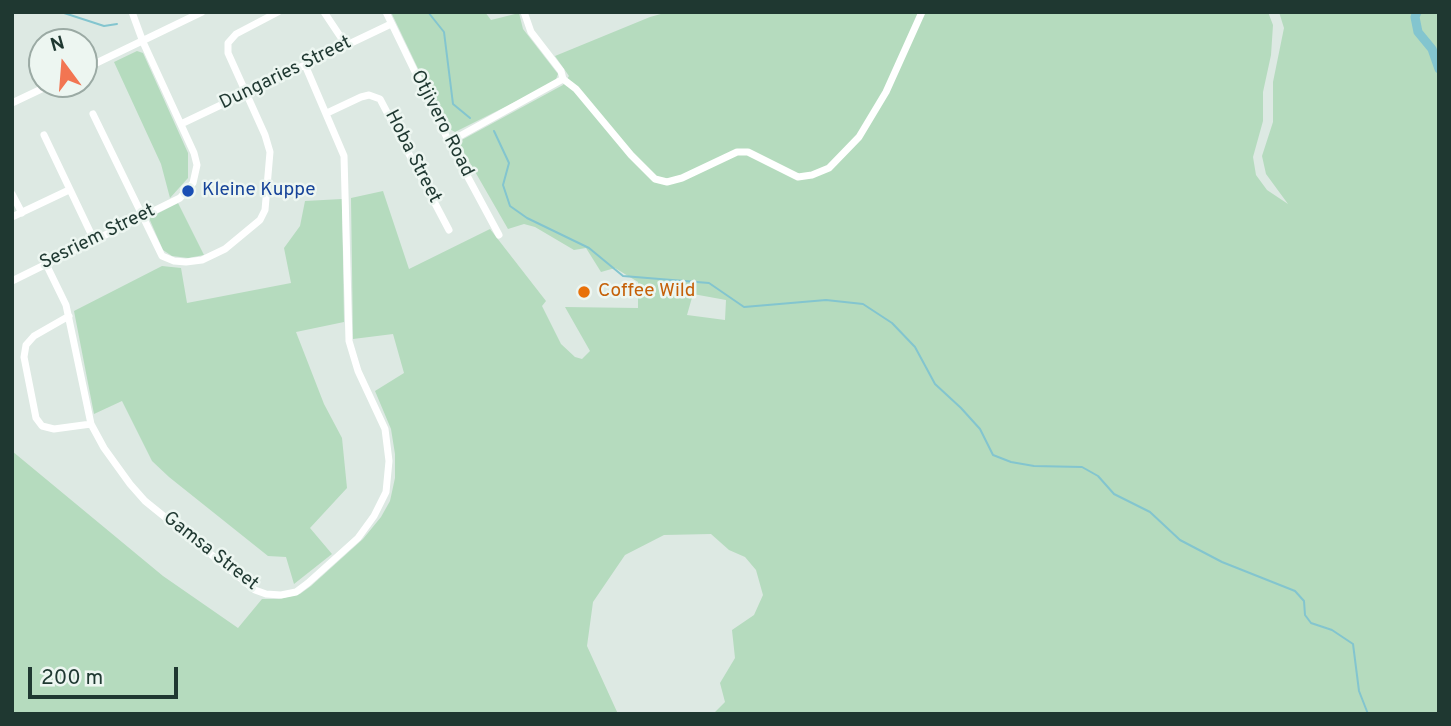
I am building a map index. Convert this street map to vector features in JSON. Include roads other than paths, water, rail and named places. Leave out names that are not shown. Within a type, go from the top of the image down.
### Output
[{"type":"street","name":"Sesriem Street","points":[[12,281],[180,198],[193,183],[197,165],[132,12]]},
{"type":"street","points":[[98,63],[202,12]]},
{"type":"street","points":[[93,114],[162,256],[186,262],[202,260],[225,249],[260,220],[265,210],[270,152],[265,135],[228,54],[228,43],[236,34],[278,12]]},
{"type":"street","points":[[324,12],[346,45]]},
{"type":"street","name":"Otjivero Road","points":[[386,12],[449,142],[499,235]]},
{"type":"street","points":[[524,12],[531,32],[561,71],[563,79],[576,89],[631,155],[655,179],[667,181],[682,178],[737,152],[748,152],[798,177],[812,176],[829,168],[859,137],[886,92],[922,12]]},
{"type":"street","name":"Dungaries Street","points":[[181,124],[391,24]]},
{"type":"street","name":"Gamsa Street","points":[[46,264],[69,316],[91,424],[104,448],[145,501],[255,590],[267,594],[296,592],[358,538],[374,516],[386,492],[389,461],[388,444],[379,413],[358,371],[349,341],[345,165],[341,146],[305,65]]},
{"type":"street","points":[[449,142],[563,79]]},
{"type":"street","points":[[12,103],[28,95]]},
{"type":"street","name":"Hoba Street","points":[[327,113],[361,97],[371,95],[380,99],[449,230]]},
{"type":"street","points":[[44,135],[94,240]]},
{"type":"street","points":[[12,217],[69,190]]},
{"type":"street","points":[[12,194],[22,213]]},
{"type":"street","points":[[69,316],[34,336],[26,345],[24,357],[36,418],[42,426],[54,429],[91,424]]},
{"type":"waterway","points":[[61,12],[104,26],[117,24]]},
{"type":"waterway","points":[[428,12],[444,32],[453,104],[470,118]]},
{"type":"waterway","points":[[1417,12],[1415,17],[1418,32],[1432,49],[1439,69]]},
{"type":"waterway","points":[[494,131],[509,163],[503,185],[510,206],[527,218],[589,248],[623,276],[709,283],[744,307],[826,300],[863,304],[892,323],[915,347],[935,384],[980,429],[993,455],[1034,466],[1082,467],[1098,476],[1114,494],[1150,512],[1180,540],[1222,562],[1295,591],[1304,601],[1305,615],[1311,623],[1332,630],[1353,644],[1359,691],[1368,714]]},
{"type":"place","name":"Kleine Kuppe","points":[[188,191]]},
{"type":"place","name":"Coffee Wild","points":[[584,292]]}]
